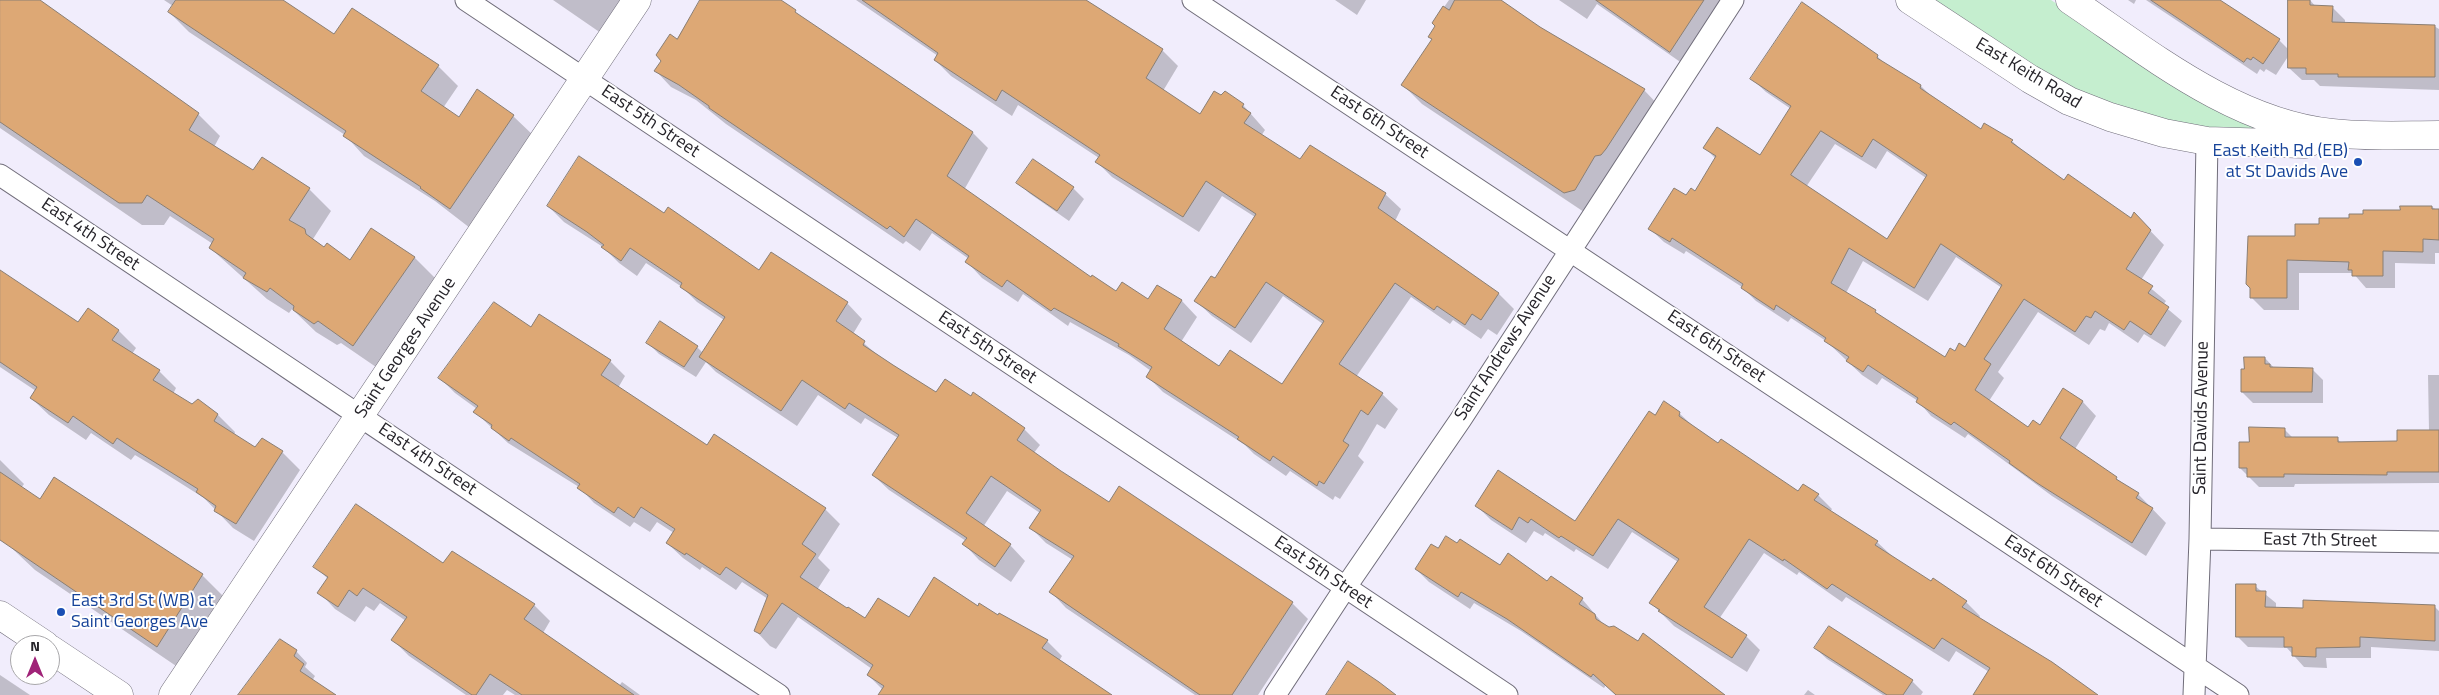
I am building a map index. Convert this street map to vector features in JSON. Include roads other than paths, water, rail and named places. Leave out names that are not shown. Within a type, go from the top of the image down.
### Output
[{"type":"street","name":"East 5th Street","points":[[466,0],[1507,695]]},
{"type":"street","name":"Saint Georges Avenue","points":[[173,695],[637,0]]},
{"type":"street","name":"East 6th Street","points":[[1193,0],[2238,695]]},
{"type":"street","name":"Saint Andrews Avenue","points":[[1276,695],[1345,588],[1461,419],[1569,250],[1734,0]]},
{"type":"street","name":"East Keith Road","points":[[1910,0],[2069,101],[2110,117],[2146,128],[2207,141],[2305,144],[2332,133]]},
{"type":"street","name":"East Keith Road","points":[[2070,0],[2207,92],[2270,119],[2332,133],[2439,135]]},
{"type":"street","name":"Saint Davids Avenue","points":[[2194,695],[2200,539],[2207,141]]},
{"type":"street","name":"East 4th Street","points":[[0,175],[361,415],[563,553],[779,695]]},
{"type":"street","name":"East 7th Street","points":[[2200,539],[2439,542]]},
{"type":"street","points":[[0,615],[30,635]]},
{"type":"street","points":[[60,655],[118,695]]},
{"type":"place","name":"East Keith Rd (EB) at St Davids Ave","points":[[2358,162]]},
{"type":"place","name":"East 3rd St (WB) at Saint Georges Ave","points":[[61,612]]}]
